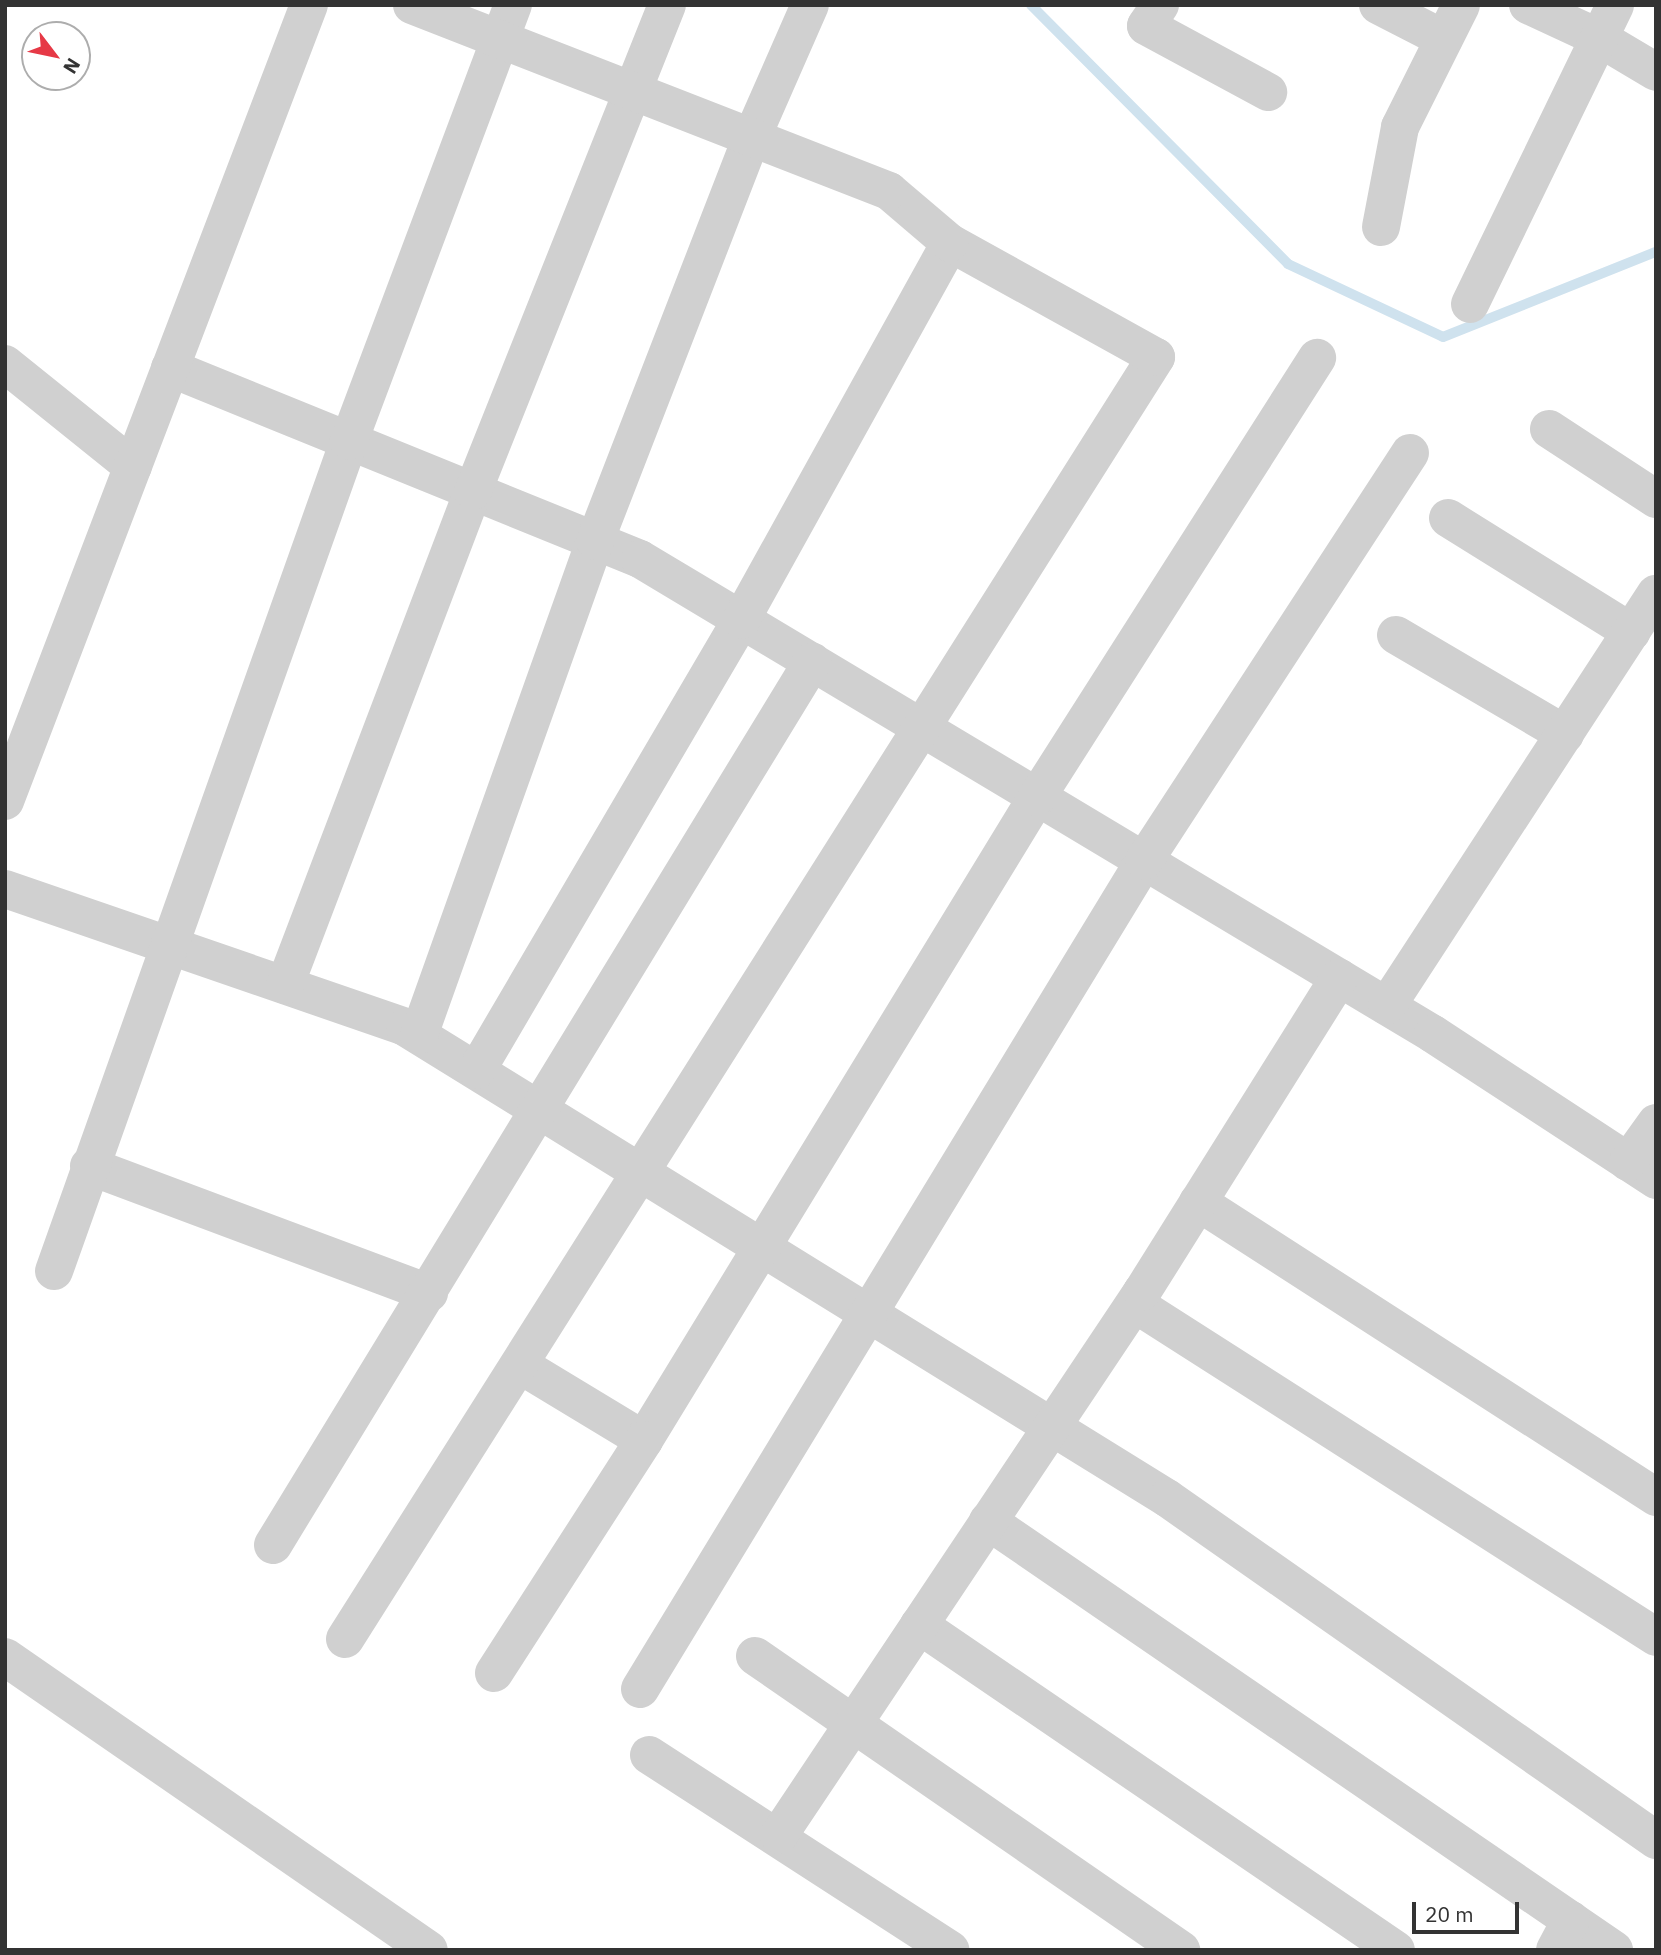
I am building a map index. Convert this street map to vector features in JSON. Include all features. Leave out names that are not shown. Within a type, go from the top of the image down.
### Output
[{"type":"street","points":[[5,801],[309,5]]},
{"type":"street","points":[[345,1639],[924,729],[1156,358],[950,243],[889,191],[631,90],[507,23],[412,5]]},
{"type":"street","points":[[285,985],[473,491],[667,5]]},
{"type":"street","points":[[419,1035],[595,541],[752,137],[810,5]]},
{"type":"street","points":[[1160,5],[1146,26],[1268,92]]},
{"type":"street","points":[[1378,5],[1444,39]]},
{"type":"street","points":[[1381,227],[1400,127],[1461,5]]},
{"type":"street","points":[[1528,5],[1607,21],[1656,72]]},
{"type":"street","points":[[1470,304],[1607,21]]},
{"type":"street","points":[[54,1271],[89,1166],[349,441],[507,23]]},
{"type":"street","points":[[477,1070],[741,620],[950,243]]},
{"type":"street","points":[[494,1672],[764,1249],[1037,797],[1317,358]]},
{"type":"street","points":[[5,364],[133,467]]},
{"type":"street","points":[[170,368],[640,559],[1387,1006],[1642,1171],[1656,1123]]},
{"type":"street","points":[[1549,429],[1656,499]]},
{"type":"street","points":[[640,1689],[1144,860],[1410,453]]},
{"type":"street","points":[[1448,518],[1631,632]]},
{"type":"street","points":[[1387,1006],[1656,594]]},
{"type":"street","points":[[1396,635],[1564,734]]},
{"type":"street","points":[[273,1545],[542,1110],[812,662]]},
{"type":"street","points":[[5,889],[170,944],[419,1035],[1167,1497],[1656,1840]]},
{"type":"street","points":[[1339,978],[1135,1304],[1656,1637]]},
{"type":"street","points":[[89,1166],[429,1293]]},
{"type":"street","points":[[1198,1202],[1656,1497]]},
{"type":"street","points":[[779,1835],[1142,1292]]},
{"type":"street","points":[[520,1365],[644,1440]]},
{"type":"street","points":[[988,1521],[1563,1935],[1614,1950]]},
{"type":"street","points":[[919,1625],[1396,1950]]},
{"type":"street","points":[[755,1656],[1181,1950]]},
{"type":"street","points":[[5,1657],[429,1950]]},
{"type":"street","points":[[649,1755],[779,1835],[950,1950]]},
{"type":"waterway","points":[[1031,5],[1288,264],[1443,337],[1656,252]]}]
